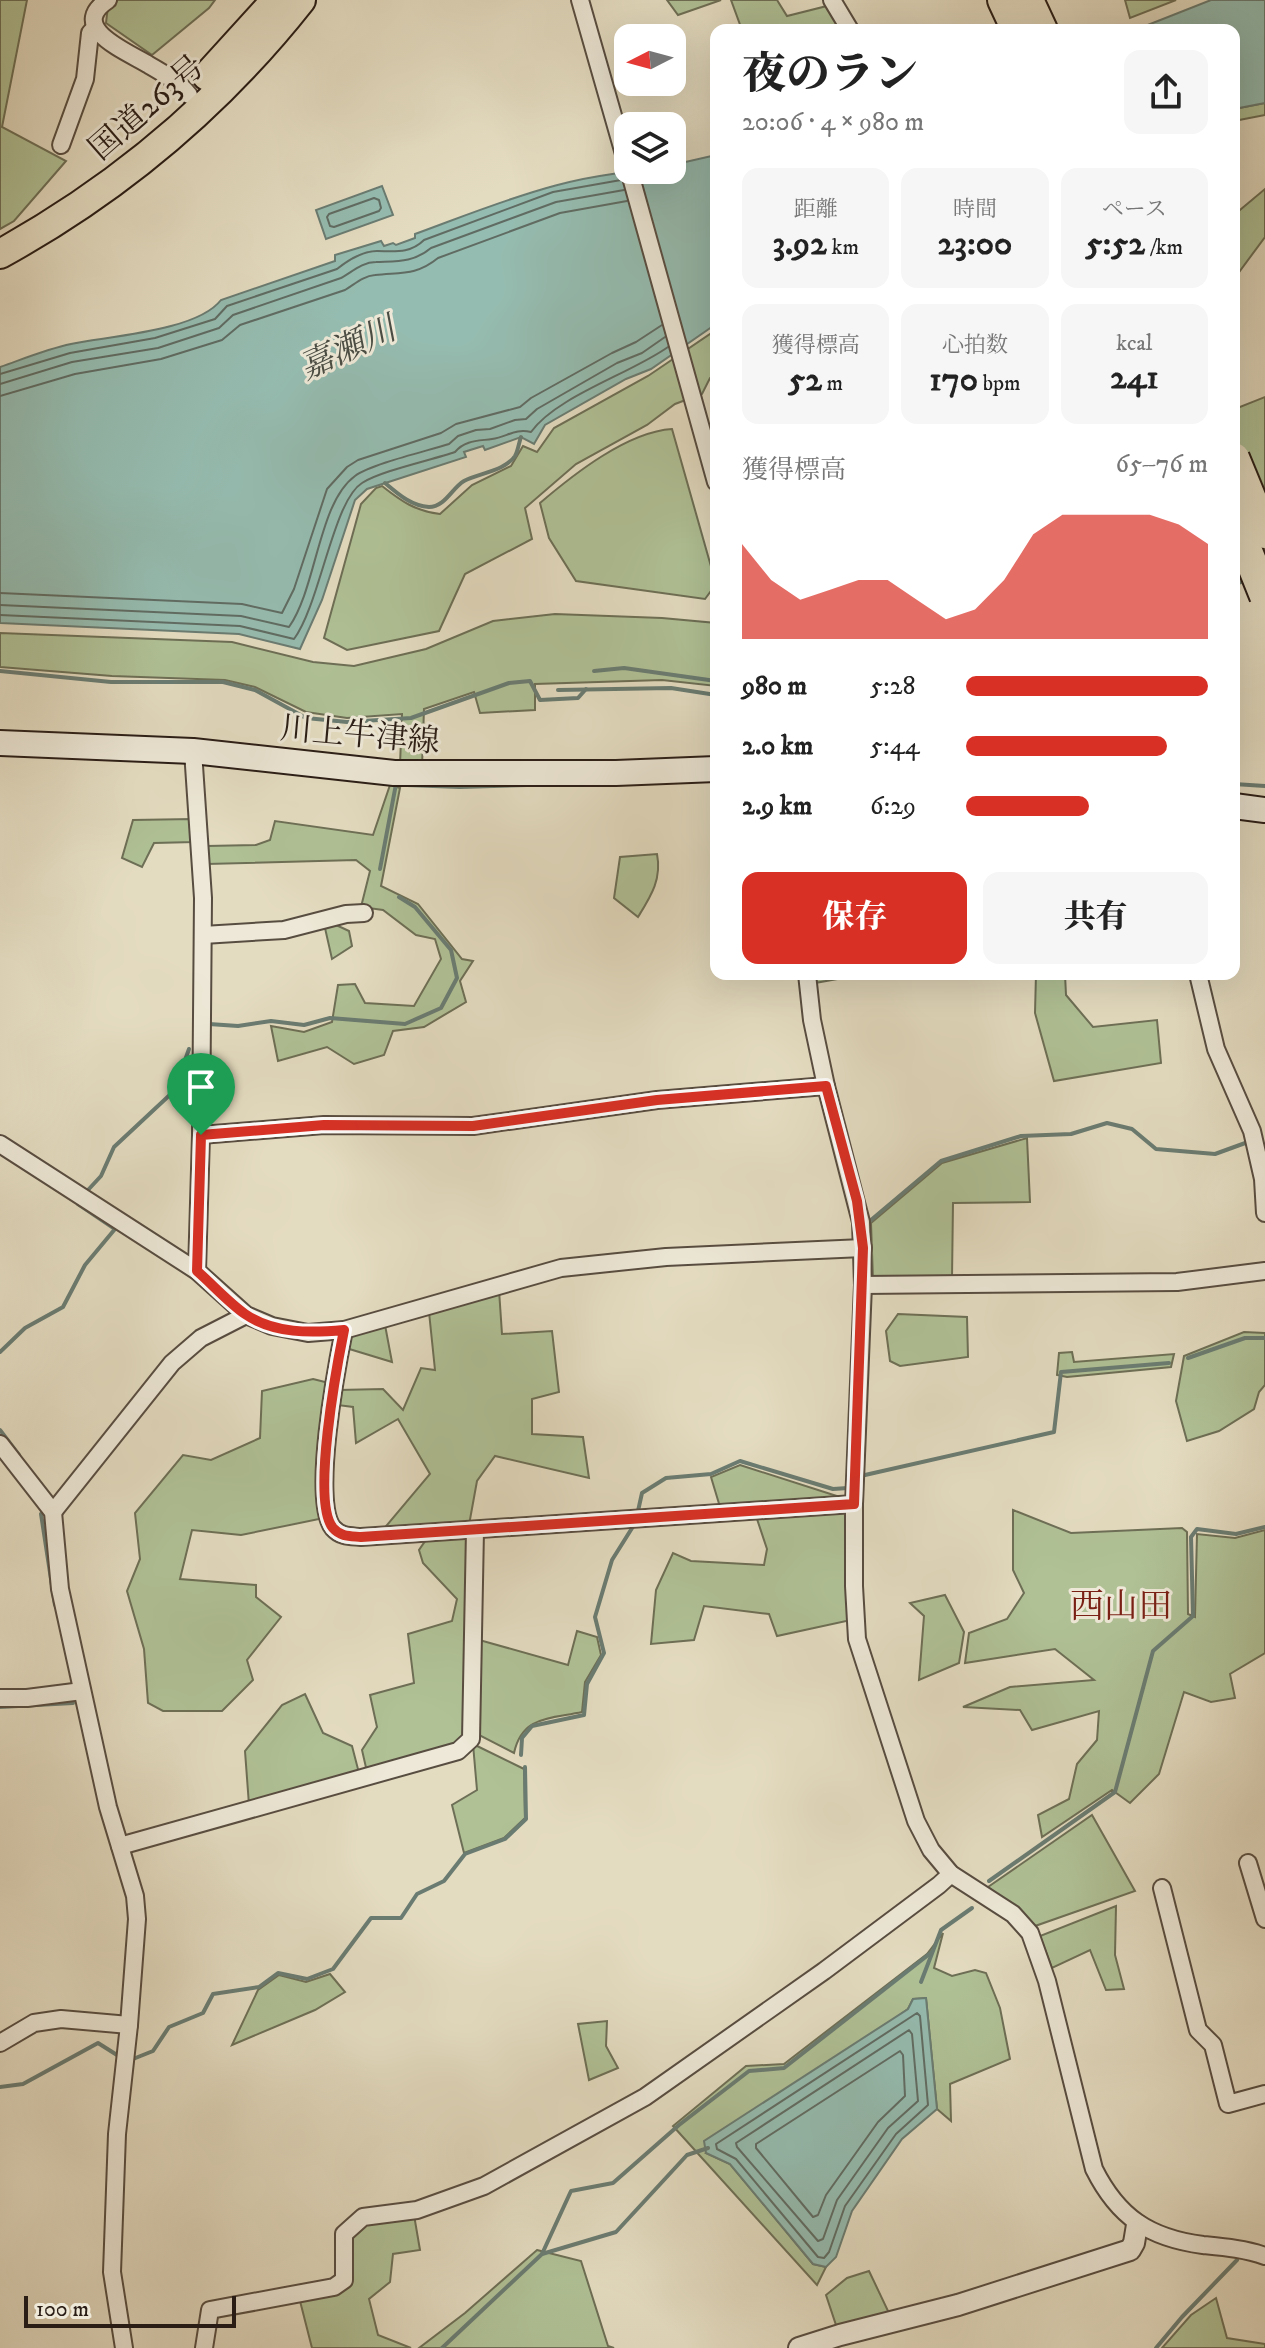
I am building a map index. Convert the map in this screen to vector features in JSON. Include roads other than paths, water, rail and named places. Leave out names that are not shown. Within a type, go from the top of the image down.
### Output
[{"type":"highway","name":"国道263号","points":[[9,249],[135,147],[189,95],[276,0]]},
{"type":"highway","name":"国道263号","points":[[9,249],[129,172],[211,99],[274,34],[301,0]]},
{"type":"highway","points":[[1003,0],[1014,24]]},
{"type":"highway","points":[[1028,0],[1039,24]]},
{"type":"highway","points":[[1240,473],[1265,533]]},
{"type":"highway","points":[[1240,534],[1265,596]]},
{"type":"main road","name":"川上牛津線","points":[[0,743],[193,751],[394,773],[616,773],[710,769]]},
{"type":"main road","points":[[1240,807],[1265,810]]},
{"type":"street","points":[[108,0],[100,5],[93,18],[95,28],[108,42],[153,67],[182,86],[189,95]]},
{"type":"street","points":[[580,0],[614,118]]},
{"type":"street","points":[[832,0],[846,24]]},
{"type":"street","points":[[61,145],[85,79],[90,33],[95,28]]},
{"type":"street","points":[[632,184],[710,461]]},
{"type":"street","points":[[1240,499],[1265,488]]},
{"type":"street","points":[[1240,530],[1265,518]]},
{"type":"street","points":[[193,751],[203,935],[197,1271]]},
{"type":"street","points":[[203,935],[284,930],[346,914],[364,913]]},
{"type":"street","points":[[808,980],[812,1020],[857,1201],[863,1248],[854,1504],[857,1639],[916,1821],[931,1850],[951,1874],[1013,1914],[1030,1933],[1047,1981],[1094,2169],[1107,2194],[1137,2225],[1175,2239],[1264,2254]]},
{"type":"street","points":[[1199,980],[1216,1049],[1252,1131],[1263,1179],[1265,1213]]},
{"type":"street","points":[[201,1135],[324,1125],[473,1126],[657,1100],[826,1086]]},
{"type":"street","points":[[0,1144],[197,1271],[246,1315],[272,1326],[308,1333],[344,1330],[561,1268],[666,1257],[863,1248]]},
{"type":"street","points":[[863,1285],[1177,1282],[1265,1271]]},
{"type":"street","points":[[53,1512],[172,1363],[201,1338],[246,1315]]},
{"type":"street","points":[[344,1330],[333,1386],[325,1467],[330,1525],[342,1536],[854,1504]]},
{"type":"street","points":[[0,1444],[53,1512],[60,1589],[108,1807],[135,1896],[137,1919],[129,2025],[117,2134],[112,2272],[124,2348]]},
{"type":"street","points":[[120,1846],[458,1751],[471,1739],[475,1530]]},
{"type":"street","points":[[0,1698],[82,1691]]},
{"type":"street","points":[[1248,1863],[1265,1919]]},
{"type":"street","points":[[204,2348],[210,2310],[334,2287],[344,2280],[344,2234],[363,2217],[417,2210],[484,2186],[645,2097],[824,1971],[951,1874]]},
{"type":"street","points":[[1162,1888],[1198,2030],[1213,2045],[1228,2104],[1265,2094]]},
{"type":"street","points":[[0,2043],[34,2023],[61,2019],[129,2025]]},
{"type":"street","points":[[799,2348],[958,2305],[1130,2250],[1137,2225]]},
{"type":"water","points":[[1211,0],[1265,0],[1265,103],[1240,108],[1240,24],[1150,24]]},
{"type":"water","name":"嘉瀬川","points":[[710,156],[710,328],[651,369],[626,379],[545,425],[534,444],[521,437],[485,450],[483,446],[464,452],[466,457],[367,489],[355,500],[322,600],[300,649],[239,634],[0,623],[0,367],[62,346],[152,331],[193,319],[221,300],[335,261],[335,255],[381,241],[384,246],[396,245],[415,238],[415,234],[479,210],[540,190],[614,174],[614,184],[686,184],[686,162]]},
{"type":"water","points":[[382,186],[393,215],[326,239],[316,210]]},
{"type":"water","points":[[926,1998],[937,2109],[902,2139],[852,2211],[836,2257],[826,2267],[813,2264],[730,2164],[706,2153],[704,2141],[908,2009],[913,1999]]},
{"type":"waterway","points":[[385,483],[411,502],[435,506],[464,481],[511,461],[521,437]]},
{"type":"waterway","points":[[1240,582],[1246,580]]},
{"type":"waterway","points":[[594,671],[624,668],[710,680]]},
{"type":"waterway","points":[[0,671],[111,682],[223,682],[255,690],[306,718],[347,722],[411,718],[509,683],[530,681],[540,700],[578,698],[586,689]]},
{"type":"waterway","points":[[558,690],[671,688],[710,694]]},
{"type":"waterway","points":[[380,869],[396,784],[399,784]]},
{"type":"waterway","points":[[1240,784],[1265,786]]},
{"type":"waterway","points":[[407,785],[527,785]]},
{"type":"waterway","points":[[209,1024],[238,1026],[271,1021],[304,1025],[330,1018],[405,1024],[441,1008],[457,978],[451,950],[415,907],[399,897]]},
{"type":"waterway","points":[[88,1190],[101,1176],[114,1147],[174,1091],[189,1049]]},
{"type":"waterway","points":[[871,1220],[941,1161],[1021,1136],[1071,1134],[1107,1123],[1132,1129],[1156,1149],[1215,1154],[1248,1142]]},
{"type":"waterway","points":[[0,1352],[25,1328],[63,1307],[85,1265],[115,1229],[78,1204]]},
{"type":"waterway","points":[[1188,1358],[1245,1338],[1265,1338]]},
{"type":"waterway","points":[[865,1475],[1054,1432],[1061,1372],[1169,1363]]},
{"type":"waterway","points":[[0,1430],[19,1455]]},
{"type":"waterway","points":[[638,1511],[642,1493],[666,1478],[711,1474],[740,1461],[833,1489],[848,1488]]},
{"type":"waterway","points":[[41,1514],[55,1605]]},
{"type":"waterway","points":[[521,1755],[522,1738],[532,1726],[584,1715],[587,1684],[604,1653],[595,1617],[612,1560],[634,1525]]},
{"type":"waterway","points":[[989,1881],[1115,1792],[1153,1651],[1193,1616],[1191,1537],[1197,1529],[1236,1534],[1265,1527]]},
{"type":"waterway","points":[[0,1707],[73,1703]]},
{"type":"waterway","points":[[133,2059],[153,2051],[169,2027],[203,2013],[213,1994],[259,1987],[278,1973],[307,1979],[333,1969],[371,1918],[401,1918],[417,1894],[444,1881],[465,1854],[505,1839],[526,1819],[525,1767]]},
{"type":"waterway","points":[[921,1982],[941,1930],[972,1908]]},
{"type":"waterway","points":[[542,2254],[571,2191],[613,2183],[679,2125],[749,2071],[784,2068],[932,1952]]},
{"type":"waterway","points":[[0,2087],[23,2084],[98,2043],[117,2055]]},
{"type":"waterway","points":[[442,2348],[542,2254],[616,2232],[687,2155],[708,2148]]},
{"type":"waterway","points":[[1156,2348],[1237,2260]]},
{"type":"district","name":"西山田","points":[[1121,1605]]}]
